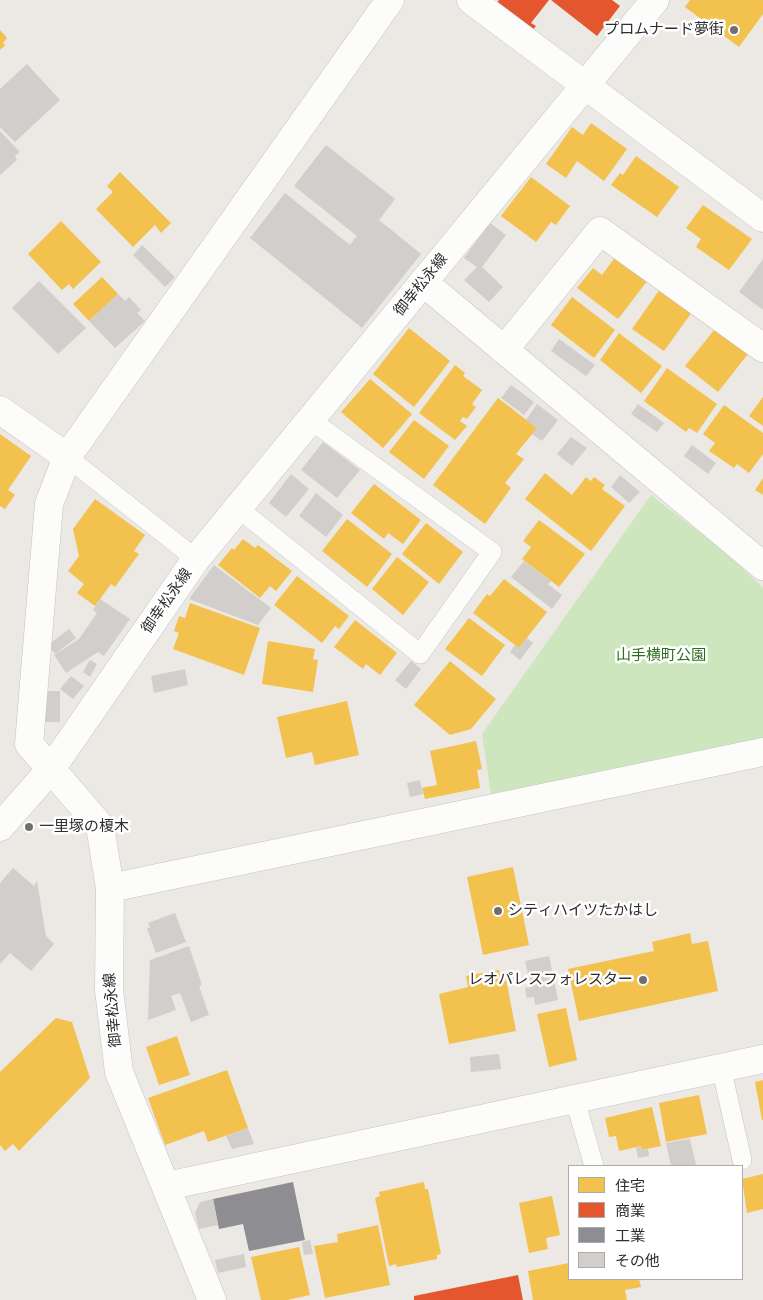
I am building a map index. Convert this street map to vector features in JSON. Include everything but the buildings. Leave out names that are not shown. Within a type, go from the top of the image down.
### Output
[{"type":"street","points":[[0,827],[51,769],[29,744],[49,504],[67,457],[390,0]]},
{"type":"street","points":[[471,0],[584,87],[763,218]]},
{"type":"street","name":"御幸松永線","points":[[212,1300],[120,1072],[109,990],[110,888],[100,826],[51,769],[196,559],[312,421],[423,282],[655,0]]},
{"type":"street","points":[[504,350],[600,231],[763,348]]},
{"type":"street","points":[[423,282],[763,566]]},
{"type":"street","points":[[0,410],[67,457]]},
{"type":"street","points":[[110,888],[763,752]]},
{"type":"street","points":[[167,1186],[763,1059]]},
{"type":"lane","points":[[238,509],[420,654],[492,552],[312,421]]},
{"type":"lane","points":[[67,457],[196,559]]},
{"type":"lane","points":[[721,1067],[742,1160]]},
{"type":"lane","points":[[576,1100],[594,1165]]},
{"type":"green space","name":"山手横町公園","points":[[651,495],[725,552],[763,588],[763,738],[491,794],[482,734]]},
{"type":"place","name":"プロムナード夢街","points":[[734,30]]},
{"type":"place","name":"一里塚の榎木","points":[[29,827]]},
{"type":"place","name":"シティハイツたかはし","points":[[498,911]]},
{"type":"place","name":"レオパレスフォレスター","points":[[643,980]]}]
